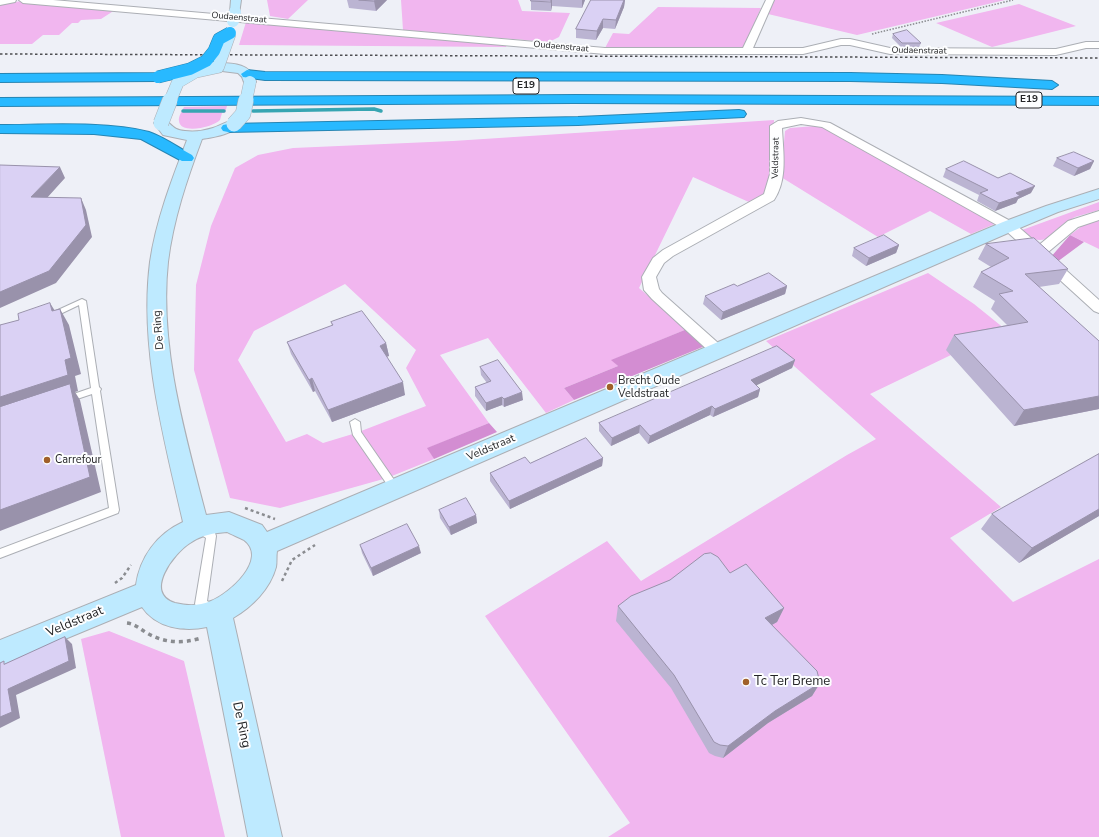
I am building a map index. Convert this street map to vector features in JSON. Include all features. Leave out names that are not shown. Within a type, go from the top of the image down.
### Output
[{"type":"highway","points":[[158,77],[190,68],[206,61],[214,52],[219,39],[230,33]]},
{"type":"highway","points":[[0,78],[158,77],[172,76],[202,70]]},
{"type":"highway","points":[[247,74],[265,76],[715,76],[897,78],[1052,85]]},
{"type":"highway","name":"E19","points":[[237,87],[1068,85]]},
{"type":"highway","points":[[0,88],[197,87]]},
{"type":"highway","name":"E19","points":[[0,102],[576,99],[959,99],[1099,101]]},
{"type":"highway","points":[[231,126],[578,121],[943,104],[959,99]]},
{"type":"highway","points":[[94,130],[162,125]]},
{"type":"highway","points":[[0,129],[94,130],[141,134],[188,158]]},
{"type":"main road","points":[[218,67],[230,33],[236,0]]},
{"type":"main road","points":[[218,67],[237,69],[247,74],[250,82],[243,114],[231,126],[196,136],[173,134],[162,125],[178,82],[186,76],[202,70],[218,67]]},
{"type":"main road","name":"De Ring","points":[[196,136],[167,225],[160,261],[157,302],[161,349],[168,395],[197,527]]},
{"type":"main road","name":"Veldstraat","points":[[264,545],[396,490],[718,350],[1009,226],[1052,209],[1099,194]]},
{"type":"main road","points":[[212,522],[229,522],[244,525],[255,533],[264,545],[265,557],[262,572],[253,587],[239,600],[218,613],[203,617],[184,618],[168,614],[156,605],[149,592],[149,578],[154,563],[164,549],[178,537],[197,527],[212,522]]},
{"type":"main road","name":"Veldstraat","points":[[0,653],[149,592]]},
{"type":"main road","name":"De Ring","points":[[218,613],[265,837]]},
{"type":"street","points":[[0,2],[12,0]]},
{"type":"street","name":"Oudaenstraat","points":[[23,0],[605,51],[803,51],[841,42],[860,43],[890,52],[1056,52],[1086,45],[1099,44]]},
{"type":"street","points":[[747,51],[770,0]]},
{"type":"street","name":"Veldstraat","points":[[718,350],[657,296],[652,290],[649,278],[658,261],[668,253],[765,199],[772,193],[776,181],[776,126],[780,124],[812,121],[826,125],[1009,226]]},
{"type":"street","points":[[1038,252],[1073,224],[1099,214]]},
{"type":"street","points":[[1009,226],[1099,308]]},
{"type":"lane","points":[[0,554],[114,510],[97,389],[82,301],[41,320]]},
{"type":"lane","points":[[60,402],[97,389]]},
{"type":"lane","points":[[355,422],[356,433],[396,490]]},
{"type":"lane","points":[[197,527],[211,536],[201,604],[218,613]]},
{"type":"path","points":[[841,42],[1013,0]]},
{"type":"shaded area","points":[[267,0],[308,0],[288,19],[270,16]]},
{"type":"shaded area","points":[[401,0],[518,0],[522,11],[570,13],[559,37],[549,42],[403,30]]},
{"type":"shaded area","points":[[774,0],[1005,0],[857,35],[768,14]]},
{"type":"shaded area","points":[[21,1],[115,10],[101,19],[81,20],[78,23],[72,23],[59,35],[43,35],[32,44],[0,44],[0,5]]},
{"type":"shaded area","points":[[1019,4],[1076,26],[992,47],[936,23]]},
{"type":"shaded area","points":[[658,7],[761,8],[743,49],[605,48],[613,33],[629,34]]},
{"type":"shaded area","points":[[246,22],[507,44],[506,47],[239,45]]},
{"type":"shaded area","points":[[227,106],[225,113],[222,113],[220,120],[217,123],[205,127],[191,129],[185,128],[179,121],[184,107]]},
{"type":"shaded area","points":[[774,120],[771,187],[762,197],[751,203],[693,177],[639,288],[687,329],[612,360],[618,366],[564,388],[574,400],[546,413],[488,338],[440,355],[489,423],[428,448],[434,459],[387,478],[280,508],[230,498],[194,370],[196,285],[211,226],[235,168],[258,155],[293,148],[453,141]],"holes":[[[345,284],[416,350],[406,368],[426,406],[356,433],[323,443],[307,434],[286,442],[238,360],[254,331]]]},
{"type":"shaded area","points":[[815,126],[822,127],[997,223],[971,234],[930,211],[878,237],[781,177],[785,131],[790,128]]},
{"type":"shaded area","points":[[1099,202],[1099,210],[1075,217],[1063,224],[1046,239],[1033,239],[1022,230]]},
{"type":"shaded area","points":[[1099,220],[1099,249],[1070,235],[1082,226]]},
{"type":"shaded area","points":[[1070,235],[1084,242],[1057,262],[1050,258]]},
{"type":"shaded area","points":[[928,273],[974,304],[1005,329],[870,394],[1001,507],[950,538],[1013,602],[1099,559],[1099,837],[608,837],[630,823],[485,616],[607,541],[641,581],[847,455],[876,439],[766,341]]},
{"type":"shaded area","points":[[687,329],[705,346],[574,400],[564,388],[618,366],[611,360]]},
{"type":"shaded area","points":[[489,423],[497,432],[434,459],[427,448]]},
{"type":"shaded area","points":[[109,631],[184,661],[225,837],[121,837],[81,639]]},
{"type":"building","points":[[551,0],[551,2],[531,1]]},
{"type":"building","points":[[591,0],[624,0],[616,20],[603,19],[597,31],[576,29]]},
{"type":"building","points":[[907,30],[921,43],[902,43],[893,34]]},
{"type":"building","points":[[1074,152],[1094,161],[1078,168],[1057,158]]},
{"type":"building","points":[[964,161],[998,178],[1010,173],[1035,186],[1016,193],[1020,196],[999,203],[980,193],[988,190],[946,169]]},
{"type":"building","points":[[0,165],[60,167],[31,197],[81,198],[86,225],[49,271],[0,292]]},
{"type":"building","points":[[884,235],[899,245],[869,258],[854,248]]},
{"type":"building","points":[[1034,238],[1068,269],[1025,274],[1099,341],[1099,396],[1024,410],[954,335],[1028,322],[999,294],[1013,291],[981,272],[1009,258],[986,244]]},
{"type":"building","points":[[769,273],[787,286],[723,312],[705,296],[734,284],[737,286]]},
{"type":"building","points":[[50,303],[52,311],[60,309],[71,358],[65,360],[68,375],[0,397],[0,325],[19,320],[18,314]]},
{"type":"building","points":[[362,311],[386,343],[380,346],[403,382],[328,410],[312,378],[309,380],[287,342],[333,325],[331,322]]},
{"type":"building","points":[[777,346],[795,360],[751,380],[760,389],[715,409],[712,406],[650,436],[640,425],[612,438],[599,423]]},
{"type":"building","points":[[498,360],[522,392],[504,399],[502,397],[486,403],[475,387],[491,381],[480,367]]},
{"type":"building","name":"Carrefour","points":[[70,384],[90,477],[0,510],[0,407]]},
{"type":"building","points":[[586,438],[603,458],[509,501],[490,473],[525,457],[530,463]]},
{"type":"building","points":[[1099,454],[1099,509],[1032,548],[992,514]]},
{"type":"building","points":[[466,498],[476,515],[449,527],[439,510]]},
{"type":"building","points":[[407,524],[419,546],[371,568],[360,545]]},
{"type":"building","points":[[711,553],[718,557],[730,573],[746,564],[784,608],[765,618],[817,671],[820,683],[775,711],[728,746],[720,745],[714,742],[674,675],[618,606],[631,596],[670,580],[704,554]]},
{"type":"building","points":[[65,637],[69,661],[8,689],[12,712],[0,717],[0,663],[4,661],[4,664]]},
{"type":"waterway","points":[[253,111],[374,109],[381,111]]},
{"type":"waterway","points":[[183,111],[224,111]]},
{"type":"railway","points":[[0,54],[1099,58]]},
{"type":"place","name":"Brecht Oude Veldstraat","points":[[610,387]]},
{"type":"place","name":"Carrefour","points":[[47,460]]},
{"type":"place","name":"Tc Ter Breme","points":[[746,682]]}]
